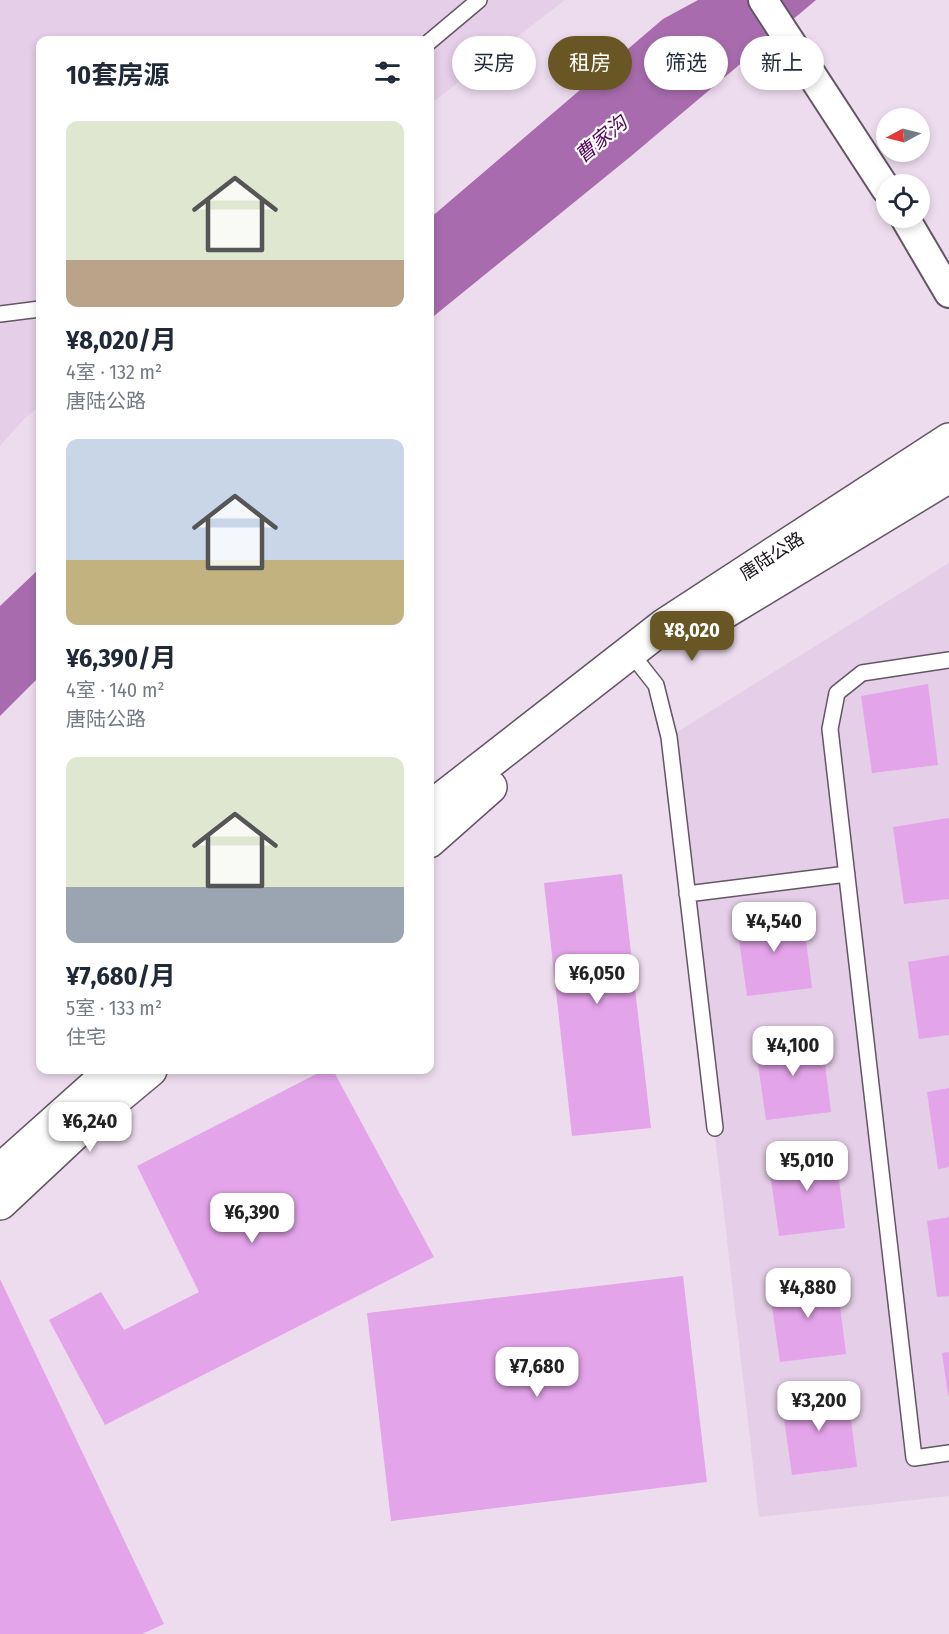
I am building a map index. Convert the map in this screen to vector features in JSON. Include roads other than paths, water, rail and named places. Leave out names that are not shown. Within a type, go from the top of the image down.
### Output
[{"type":"main road","name":"唐陆公路","points":[[434,805],[636,660],[679,640],[947,456]]},
{"type":"main road","name":"唐陆公路","points":[[434,837],[636,660]]},
{"type":"main road","points":[[0,1171],[109,1074]]},
{"type":"main road","points":[[0,1203],[79,1129],[145,1074]]},
{"type":"street","points":[[763,0],[876,174]]},
{"type":"street","points":[[911,228],[949,293]]},
{"type":"lane","points":[[434,38],[479,0]]},
{"type":"lane","points":[[0,314],[36,310]]},
{"type":"lane","points":[[636,660],[656,685],[669,737],[715,1128]]},
{"type":"lane","points":[[949,660],[862,673],[837,693],[830,729],[914,1458],[949,1453]]},
{"type":"lane","points":[[687,894],[847,874]]},
{"type":"water","name":"曹家沟","points":[[698,0],[816,0],[773,36],[740,36],[740,64],[728,74],[728,36],[644,36],[644,90],[709,90],[434,316],[434,215],[580,90],[632,90],[632,45],[663,19]]},
{"type":"water","points":[[36,572],[36,680],[0,716],[0,606]]}]
